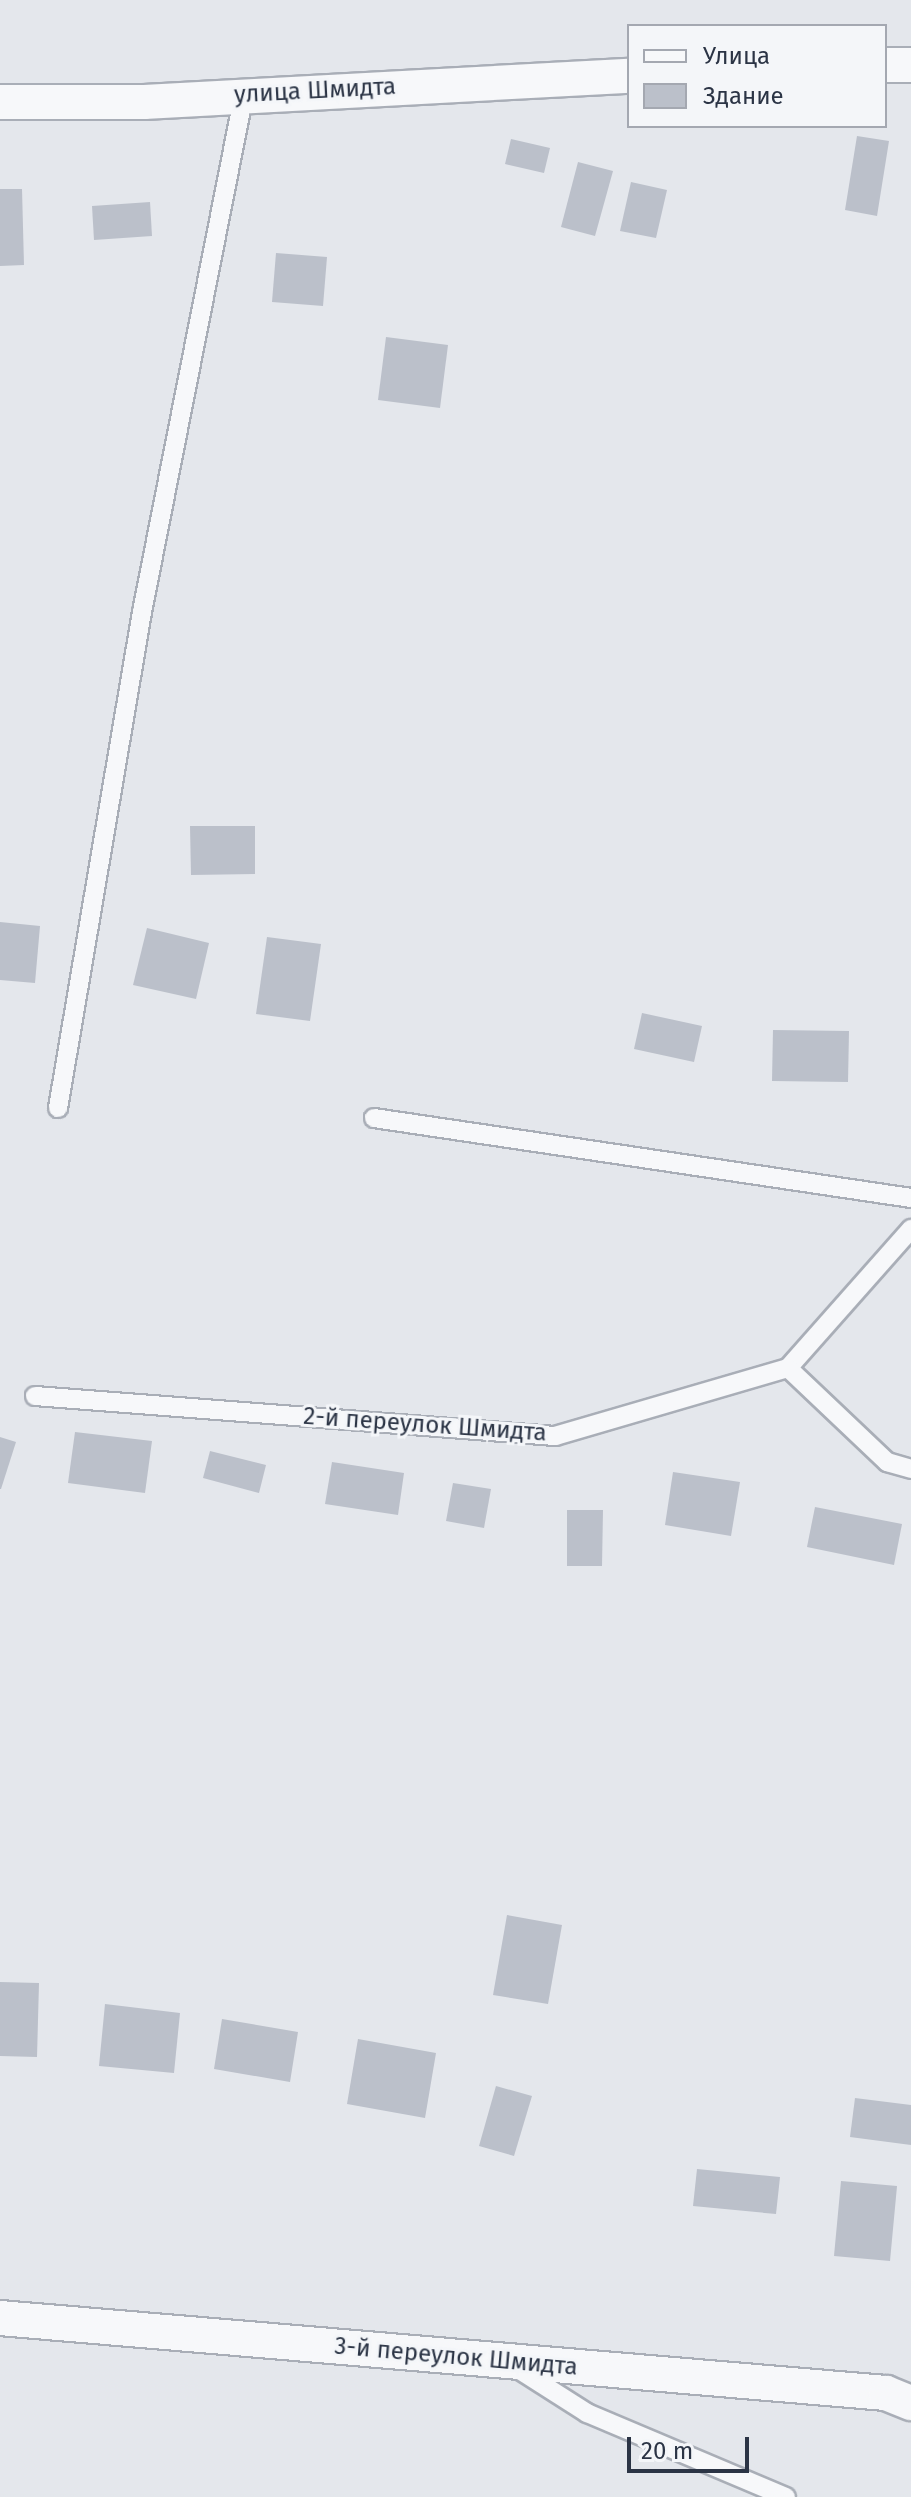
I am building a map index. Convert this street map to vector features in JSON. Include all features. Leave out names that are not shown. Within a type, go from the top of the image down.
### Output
[{"type":"street","points":[[887,65],[911,65]]},
{"type":"street","name":"улица Шмидта","points":[[0,102],[144,102],[244,94],[627,76]]},
{"type":"street","name":"3-й переулок Шмидта","points":[[0,2318],[886,2393],[911,2403]]},
{"type":"lane","points":[[58,1108],[139,627],[244,94]]},
{"type":"lane","points":[[374,1118],[911,1198]]},
{"type":"lane","points":[[911,1229],[788,1368],[887,1462],[911,1469]]},
{"type":"lane","name":"2-й переулок Шмидта","points":[[35,1396],[555,1436],[788,1368]]},
{"type":"lane","points":[[512,2365],[587,2413],[786,2497]]},
{"type":"building","points":[[857,136],[889,141],[877,216],[845,210]]},
{"type":"building","points":[[511,139],[550,148],[544,173],[505,164]]},
{"type":"building","points":[[578,162],[613,171],[595,236],[561,227]]},
{"type":"building","points":[[631,182],[667,190],[656,238],[620,231]]},
{"type":"building","points":[[0,189],[22,189],[24,265],[0,266]]},
{"type":"building","points":[[150,202],[152,236],[94,240],[92,206]]},
{"type":"building","points":[[276,253],[327,257],[323,306],[272,302]]},
{"type":"building","points":[[386,337],[448,345],[440,408],[378,400]]},
{"type":"building","points":[[190,826],[255,826],[255,874],[191,875]]},
{"type":"building","points":[[0,922],[40,926],[35,983],[0,980]]},
{"type":"building","points":[[147,928],[209,943],[196,999],[133,985]]},
{"type":"building","points":[[267,937],[321,944],[310,1021],[256,1014]]},
{"type":"building","points":[[642,1013],[702,1026],[694,1062],[634,1049]]},
{"type":"building","points":[[773,1030],[849,1031],[848,1082],[772,1081]]},
{"type":"building","points":[[75,1432],[152,1441],[145,1493],[68,1483]]},
{"type":"building","points":[[0,1437],[16,1442],[1,1489],[0,1489]]},
{"type":"building","points":[[210,1451],[266,1465],[259,1493],[203,1478]]},
{"type":"building","points":[[332,1462],[404,1473],[398,1515],[325,1504]]},
{"type":"building","points":[[673,1472],[740,1482],[731,1536],[665,1525]]},
{"type":"building","points":[[453,1483],[491,1489],[484,1528],[446,1521]]},
{"type":"building","points":[[815,1507],[902,1524],[894,1565],[807,1547]]},
{"type":"building","points":[[567,1510],[603,1510],[602,1566],[567,1566]]},
{"type":"building","points":[[507,1915],[562,1925],[548,2004],[493,1995]]},
{"type":"building","points":[[0,1982],[39,1983],[37,2057],[0,2056]]},
{"type":"building","points":[[105,2004],[180,2013],[174,2073],[99,2066]]},
{"type":"building","points":[[222,2019],[298,2032],[290,2082],[214,2069]]},
{"type":"building","points":[[358,2039],[436,2053],[425,2118],[347,2104]]},
{"type":"building","points":[[496,2086],[532,2096],[514,2156],[479,2146]]},
{"type":"building","points":[[855,2098],[911,2105],[911,2145],[850,2137]]},
{"type":"building","points":[[697,2169],[780,2177],[776,2214],[693,2206]]},
{"type":"building","points":[[841,2181],[897,2186],[890,2261],[834,2256]]}]
